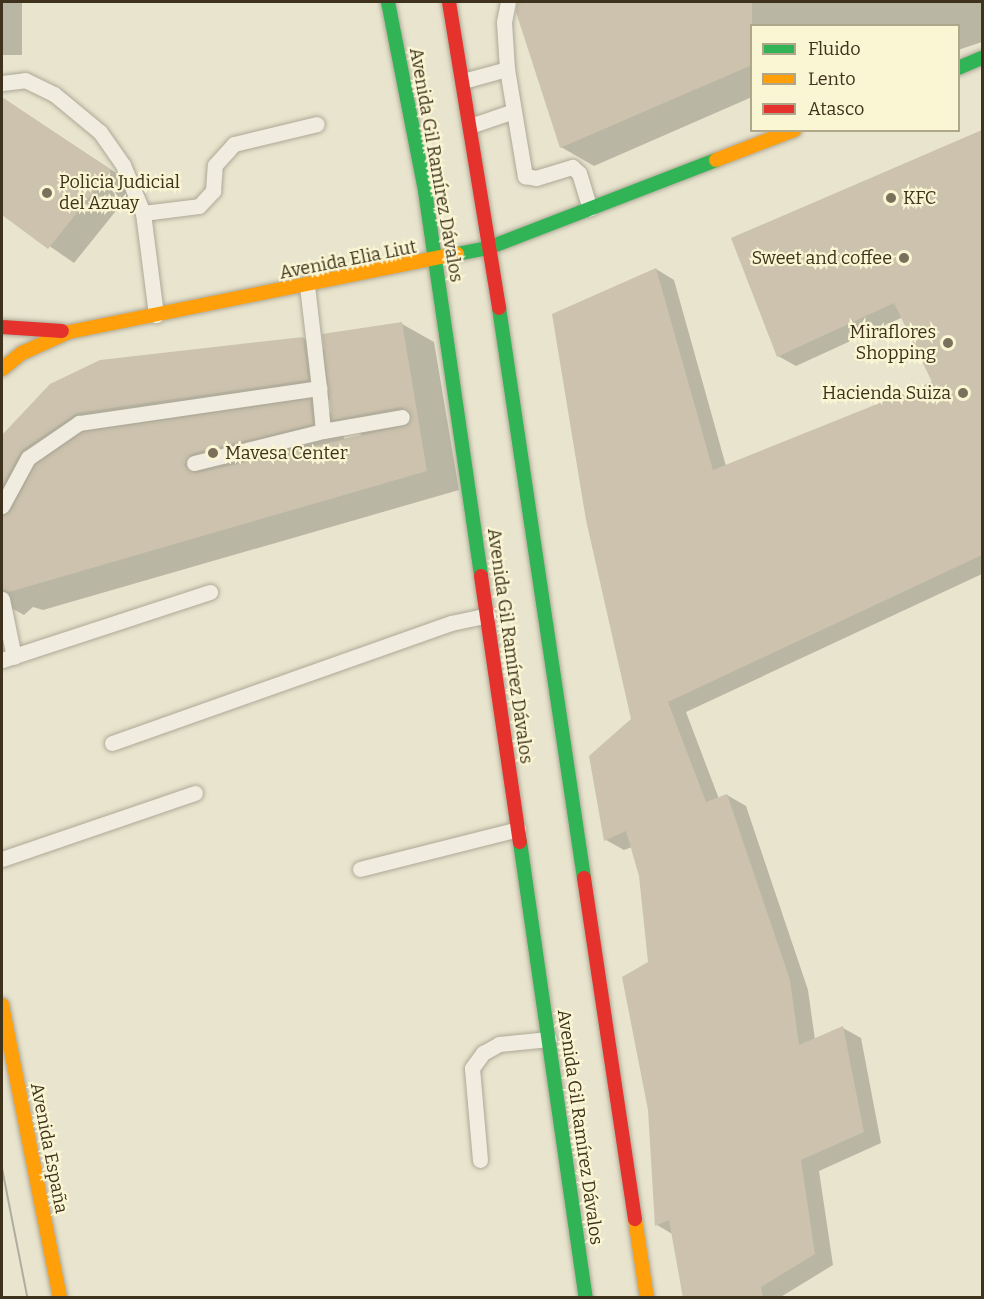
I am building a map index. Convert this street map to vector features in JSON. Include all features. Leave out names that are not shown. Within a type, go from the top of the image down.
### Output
[{"type":"main road","name":"Avenida Gil Ramírez Dávalos","points":[[388,2],[434,261],[488,615],[586,1298]]},
{"type":"main road","name":"Avenida Gil Ramírez Dávalos","points":[[449,2],[470,126],[647,1298]]},
{"type":"main road","points":[[960,67],[982,58]]},
{"type":"main road","name":"Avenida Elia Liut","points":[[2,369],[22,353],[69,332],[434,261],[488,248],[789,132]]},
{"type":"main road","name":"Avenida Elia Liut","points":[[2,327],[69,332]]},
{"type":"main road","name":"Avenida España","points":[[2,1005],[60,1298]]},
{"type":"lane","points":[[508,2],[504,22],[507,69],[525,176],[536,178],[572,167],[579,173],[590,208]]},
{"type":"lane","points":[[463,81],[507,69]]},
{"type":"lane","points":[[2,83],[25,80],[54,94],[100,132],[123,165],[143,213],[156,315]]},
{"type":"lane","points":[[470,126],[514,111]]},
{"type":"lane","points":[[143,213],[199,206],[213,192],[215,165],[234,144],[316,124]]},
{"type":"lane","points":[[307,286],[323,431]]},
{"type":"lane","points":[[2,506],[28,458],[79,423],[319,388]]},
{"type":"lane","points":[[194,463],[323,431],[402,417]]},
{"type":"lane","points":[[2,599],[8,659],[210,592]]},
{"type":"lane","points":[[112,743],[451,623],[488,615]]},
{"type":"lane","points":[[2,859],[195,793]]},
{"type":"lane","points":[[360,869],[518,828]]},
{"type":"lane","points":[[480,1160],[472,1068],[483,1053],[499,1044],[549,1039]]},
{"type":"building","points":[[517,2],[752,2],[750,66],[560,148],[516,12]]},
{"type":"building","name":"Policia Judicial del Azuay","points":[[2,97],[111,170],[48,249],[2,215]]},
{"type":"building","points":[[982,130],[982,555],[668,702],[706,802],[727,794],[790,980],[799,1045],[843,1026],[864,1132],[801,1160],[815,1254],[761,1287],[763,1298],[683,1298],[669,1220],[655,1226],[648,1110],[622,977],[648,962],[639,876],[626,831],[604,841],[589,756],[631,719],[586,520],[552,314],[656,268],[713,470],[932,382],[894,303],[777,357],[731,238]]},
{"type":"building","name":"Mavesa Center","points":[[402,322],[427,471],[9,592],[2,589],[2,516],[11,511],[35,465],[83,432],[310,399],[313,424],[191,454],[184,465],[196,473],[408,425],[411,415],[401,407],[332,420],[322,334]]},
{"type":"building","points":[[303,337],[308,380],[77,413],[22,450],[2,486],[2,435],[50,384],[100,360]]},
{"type":"tram line","points":[[2,1166],[28,1298]]},
{"type":"traffic: fast","points":[[388,2],[425,191],[481,576]]},
{"type":"traffic: fast","points":[[960,67],[982,58]]},
{"type":"traffic: fast","points":[[457,254],[488,248],[716,160]]},
{"type":"traffic: fast","points":[[499,308],[584,878]]},
{"type":"traffic: fast","points":[[520,842],[586,1298]]},
{"type":"traffic: slow","points":[[716,160],[789,132]]},
{"type":"traffic: slow","points":[[2,369],[22,353],[69,332],[457,254]]},
{"type":"traffic: slow","points":[[2,1005],[60,1298]]},
{"type":"traffic: slow","points":[[635,1219],[647,1298]]},
{"type":"traffic: jam","points":[[449,2],[499,308]]},
{"type":"traffic: jam","points":[[2,327],[62,331]]},
{"type":"traffic: jam","points":[[481,576],[520,842]]},
{"type":"traffic: jam","points":[[584,878],[635,1219]]},
{"type":"place","name":"Policia Judicial del Azuay","points":[[47,193]]},
{"type":"place","name":"KFC","points":[[891,198]]},
{"type":"place","name":"Sweet and coffee","points":[[904,258]]},
{"type":"place","name":"Miraflores Shopping","points":[[948,343]]},
{"type":"place","name":"Hacienda Suiza","points":[[963,393]]},
{"type":"place","name":"Mavesa Center","points":[[213,453]]}]
